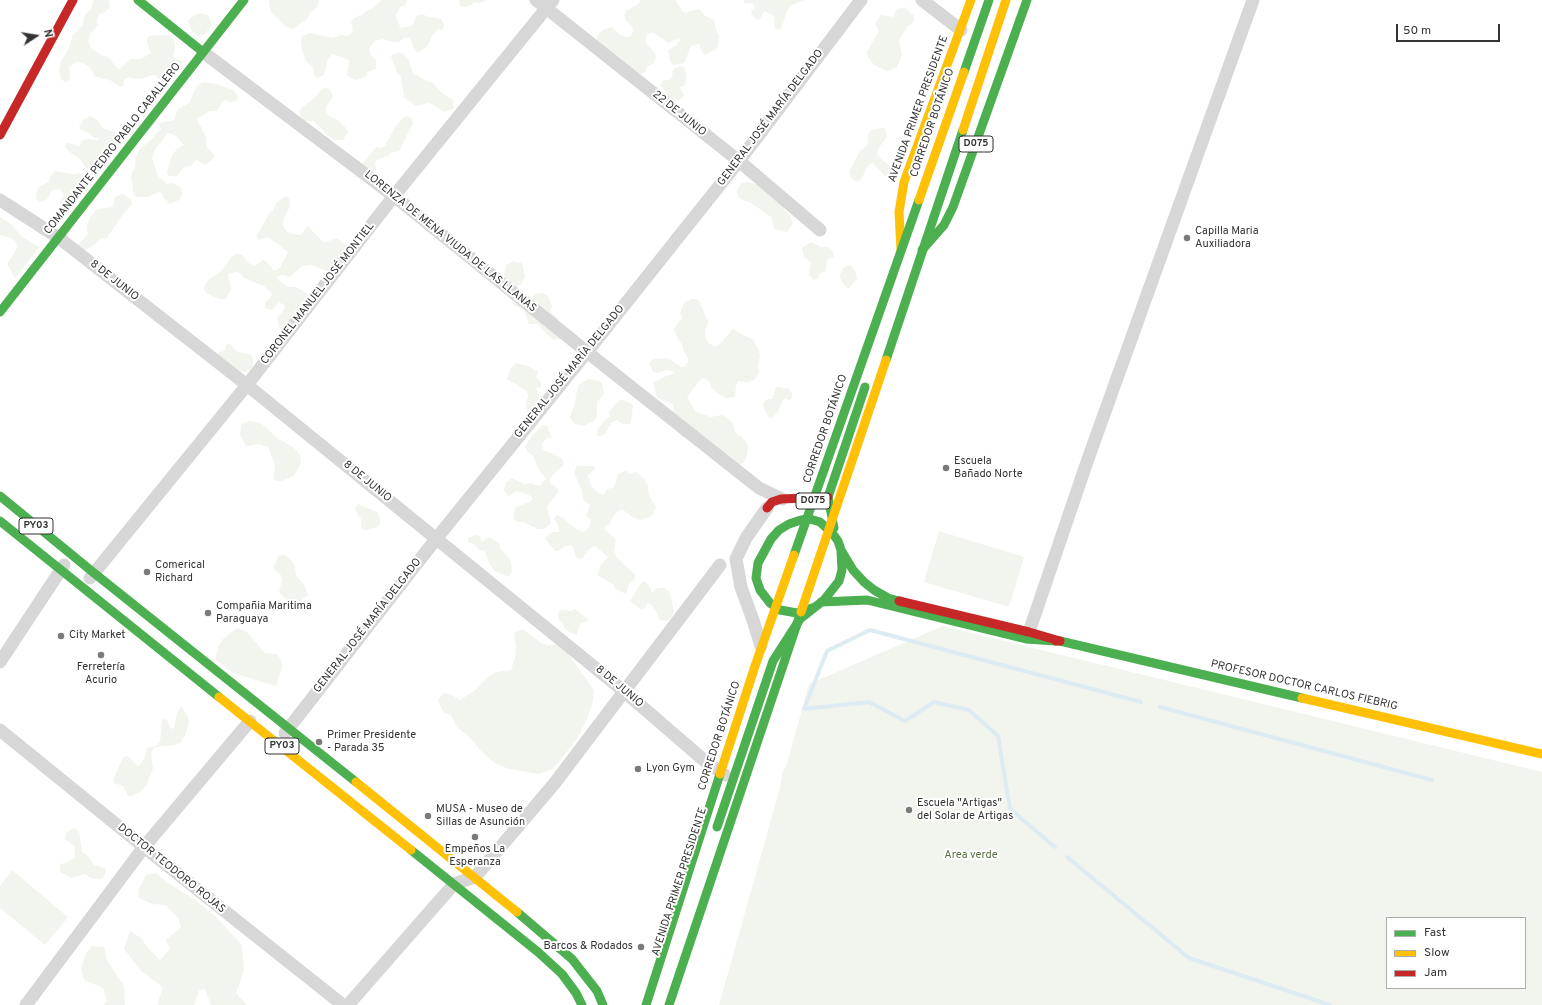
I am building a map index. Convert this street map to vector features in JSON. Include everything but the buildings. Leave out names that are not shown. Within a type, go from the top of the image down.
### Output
[{"type":"main road","points":[[0,134],[73,0]]},
{"type":"main road","name":"LORENZA DE MENA VIUDA DE LAS LLANAS","points":[[138,0],[203,52]]},
{"type":"main road","name":"COMANDANTE PEDRO PABLO CABALLERO","points":[[0,312],[244,0]]},
{"type":"main road","name":"AVENIDA PRIMER PRESIDENTE","points":[[971,0],[900,196],[899,212],[905,274],[914,260],[948,219],[1027,0]]},
{"type":"main road","name":"CORREDOR BOTÁNICO","points":[[647,1005],[755,666],[989,0]]},
{"type":"main road","name":"D075","points":[[663,1003],[907,297],[1006,0]]},
{"type":"main road","name":"AVENIDA PRIMER PRESIDENTE","points":[[715,835],[773,661],[800,619],[832,591],[839,581],[843,560],[832,521],[828,497],[869,376]]},
{"type":"main road","name":"PY03","points":[[0,496],[94,573],[475,877],[572,958],[597,991],[603,1005]]},
{"type":"main road","points":[[767,508],[772,502],[783,499],[828,497]]},
{"type":"main road","name":"AVENIDA PRIMER PRESIDENTE","points":[[647,1005],[657,992],[764,660],[766,642],[756,578],[758,563],[779,530],[794,522],[828,497]]},
{"type":"main road","name":"AVENIDA PRIMER PRESIDENTE","points":[[794,522],[810,519],[820,522],[833,534],[840,546]]},
{"type":"main road","name":"PY03","points":[[0,521],[538,952],[562,974],[576,993],[582,1005]]},
{"type":"main road","name":"PROFESOR DOCTOR CARLOS FIEBRIG","points":[[840,546],[853,570],[864,582],[888,598],[1029,632],[1060,641],[1542,754]]},
{"type":"main road","points":[[756,578],[760,590],[770,603],[780,610],[797,613],[818,604]]},
{"type":"main road","name":"PROFESOR DOCTOR CARLOS FIEBRIG","points":[[818,604],[849,600],[874,602],[1026,639],[1060,641]]},
{"type":"main road","points":[[562,974],[576,1005]]},
{"type":"street","name":"GENERAL JOSÉ MARÍA DELGADO","points":[[278,743],[436,539],[739,161],[861,0]]},
{"type":"street","points":[[922,0],[960,30]]},
{"type":"street","points":[[1029,632],[1088,459],[1253,0]]},
{"type":"street","name":"22 DE JUNIO","points":[[546,3],[739,161],[820,230]]},
{"type":"street","name":"CORONEL MANUEL JOSÉ MONTIEL","points":[[83,588],[248,385],[546,3]]},
{"type":"street","name":"LORENZA DE MENA VIUDA DE LAS LLANAS","points":[[203,52],[394,196],[587,352],[759,488],[783,499]]},
{"type":"street","name":"8 DE JUNIO","points":[[0,200],[59,238],[248,385],[625,692],[706,762],[726,776]]},
{"type":"street","name":"LORENZA DE MENA VIUDA DE LAS LLANAS","points":[[759,488],[767,508],[770,542]]},
{"type":"street","points":[[764,660],[753,620],[741,587],[736,559],[746,538],[767,508]]},
{"type":"street","points":[[0,662],[72,555]]},
{"type":"street","points":[[348,1005],[454,884],[475,877],[554,784],[720,565]]},
{"type":"street","points":[[26,1005],[144,847],[250,721]]},
{"type":"street","name":"DOCTOR TEODORO ROJAS","points":[[0,730],[144,847],[343,1005]]},
{"type":"green space","points":[[94,0],[109,0],[110,7],[105,12],[99,14],[97,21],[98,25],[91,33],[88,40],[91,48],[101,55],[108,57],[117,68],[120,69],[130,59],[141,59],[151,53],[147,43],[149,36],[163,35],[170,36],[174,39],[175,47],[173,56],[177,60],[184,61],[166,85],[155,75],[151,75],[142,79],[129,77],[124,80],[123,86],[120,87],[112,81],[94,76],[89,67],[83,63],[77,62],[69,67],[70,77],[68,82],[62,80],[59,70],[61,61],[69,48],[73,35],[82,26],[85,15],[91,8]]},
{"type":"green space","points":[[269,0],[319,0],[318,6],[311,12],[307,19],[293,29],[286,27],[272,13]]},
{"type":"green space","points":[[381,0],[407,0],[405,5],[400,7],[396,15],[397,21],[401,28],[411,26],[414,23],[416,16],[422,14],[441,19],[444,24],[443,29],[441,30],[439,28],[433,34],[427,47],[418,53],[410,38],[404,38],[399,42],[382,39],[375,41],[369,48],[371,55],[376,60],[376,69],[367,72],[366,76],[360,79],[354,80],[347,76],[349,60],[332,54],[328,59],[324,75],[318,78],[314,76],[313,67],[306,61],[302,50],[302,37],[309,33],[333,38],[341,35],[348,36],[353,30],[351,21],[373,8]]},
{"type":"green space","points":[[459,0],[487,0],[479,3],[474,2],[472,5],[465,7],[460,6]]},
{"type":"green space","points":[[641,0],[675,0],[684,13],[699,9],[704,15],[713,20],[715,24],[719,36],[717,49],[704,55],[699,44],[691,46],[685,61],[681,64],[673,65],[670,61],[668,50],[677,45],[680,39],[673,40],[670,43],[653,33],[647,34],[646,43],[656,56],[654,63],[647,67],[646,72],[638,75],[597,42],[597,36],[603,30],[612,27],[620,35],[627,37],[631,36],[633,31],[632,26],[626,21],[624,15],[626,11],[638,4]]},
{"type":"green space","points":[[743,0],[805,0],[792,5],[787,11],[781,29],[778,30],[775,28],[774,16],[764,11],[760,19],[757,20],[751,14],[752,10],[755,8],[753,3],[745,3]]},
{"type":"green space","points":[[905,7],[911,14],[914,15],[914,22],[907,27],[899,40],[902,55],[897,67],[887,71],[874,65],[866,54],[879,31],[875,24],[881,15],[893,17],[897,9]]},
{"type":"green space","points":[[199,13],[208,15],[212,25],[205,34],[198,36],[192,31],[188,21],[191,17]]},
{"type":"green space","points":[[400,52],[404,54],[409,61],[413,73],[433,83],[442,93],[453,100],[454,108],[444,112],[428,103],[416,106],[404,97],[401,77],[397,72],[391,57],[392,55]]},
{"type":"green space","points":[[682,66],[686,73],[686,82],[684,86],[680,87],[684,96],[679,100],[671,101],[666,96],[666,92],[660,85],[663,80],[669,80],[672,77],[673,69]]},
{"type":"green space","points":[[204,82],[234,90],[238,98],[236,101],[229,102],[225,100],[217,111],[210,111],[197,119],[206,137],[206,146],[215,155],[212,160],[205,165],[197,160],[191,166],[184,167],[177,176],[169,176],[167,172],[172,155],[177,149],[184,145],[177,137],[168,133],[154,151],[152,158],[158,176],[167,184],[172,183],[180,187],[182,194],[179,200],[170,204],[163,197],[162,193],[159,192],[148,197],[136,197],[134,195],[131,177],[135,168],[136,156],[140,149],[161,130],[159,123],[174,120],[178,109],[189,103],[197,85]]},
{"type":"green space","points":[[325,88],[330,89],[333,96],[326,107],[326,112],[330,117],[338,120],[348,132],[343,140],[334,140],[314,121],[305,121],[301,117],[299,111]]},
{"type":"green space","points":[[91,116],[97,120],[103,128],[116,133],[120,144],[109,154],[106,162],[96,177],[93,178],[80,159],[65,147],[67,143],[79,147],[81,142],[85,139],[98,140],[98,138],[94,138],[90,133],[81,130],[79,127],[84,119]]},
{"type":"green space","points":[[405,116],[411,117],[413,123],[399,151],[390,153],[386,158],[386,156],[377,160],[375,163],[375,174],[358,166],[365,161],[376,147],[380,148],[385,146],[395,127]]},
{"type":"green space","points":[[885,128],[887,137],[877,153],[878,156],[890,166],[890,175],[885,176],[873,163],[869,164],[859,181],[855,181],[851,178],[849,172],[860,151],[867,146],[870,131]]},
{"type":"green space","points":[[55,171],[73,174],[81,173],[85,179],[86,189],[67,210],[61,207],[60,202],[64,194],[59,189],[52,190],[46,200],[40,202],[36,199],[37,190],[40,186],[49,182],[51,175]]},
{"type":"green space","points":[[749,182],[759,185],[780,199],[783,208],[790,215],[793,224],[787,232],[774,229],[772,218],[751,203],[739,198],[737,191],[739,186],[742,183]]},
{"type":"green space","points":[[122,194],[131,199],[132,205],[124,213],[106,239],[101,238],[83,252],[76,247],[88,234],[87,226],[90,218],[97,209],[113,207],[115,197]]},
{"type":"green space","points":[[285,196],[289,198],[290,206],[282,224],[287,232],[300,235],[308,226],[322,241],[326,242],[337,238],[344,244],[349,245],[336,269],[327,271],[312,265],[302,266],[290,277],[283,275],[277,276],[277,279],[283,284],[290,287],[296,287],[310,295],[312,298],[299,306],[296,314],[287,327],[280,329],[277,319],[285,306],[279,302],[272,310],[265,308],[265,302],[271,297],[272,294],[264,286],[244,278],[240,273],[236,272],[228,274],[231,289],[226,299],[220,299],[212,296],[205,292],[204,287],[207,281],[221,271],[231,257],[237,254],[242,255],[250,264],[255,266],[265,260],[274,271],[280,268],[288,252],[268,237],[258,240],[257,236],[270,212],[273,211],[276,203]]},
{"type":"green space","points":[[0,217],[11,224],[22,237],[40,247],[15,278],[7,264],[17,246],[15,241],[11,238],[0,235]]},
{"type":"green space","points":[[811,242],[821,247],[828,247],[832,250],[834,257],[827,260],[826,271],[819,274],[818,279],[813,280],[809,275],[811,263],[804,257],[802,248]]},
{"type":"green space","points":[[514,261],[522,263],[525,277],[521,285],[516,286],[504,275],[506,265]]},
{"type":"green space","points":[[850,265],[855,271],[857,279],[849,288],[846,287],[841,281],[840,275],[843,268]]},
{"type":"green space","points":[[514,290],[522,290],[530,299],[535,294],[543,293],[548,296],[552,306],[550,311],[559,320],[564,328],[564,338],[553,340],[539,324],[529,324],[524,310],[515,306],[511,298]]},
{"type":"green space","points":[[692,299],[699,301],[708,321],[705,330],[706,339],[710,344],[716,347],[733,329],[753,340],[759,350],[759,373],[754,380],[748,382],[738,381],[736,385],[735,397],[727,398],[717,393],[711,387],[710,382],[704,378],[700,380],[687,397],[696,412],[711,417],[722,415],[733,423],[734,430],[737,435],[741,436],[748,446],[747,456],[744,462],[739,465],[718,449],[716,445],[681,436],[673,421],[673,404],[657,398],[653,383],[673,374],[674,372],[668,370],[657,373],[653,372],[649,363],[654,359],[665,358],[681,367],[684,367],[687,364],[689,360],[674,330],[682,318],[680,313],[684,303]]},
{"type":"green space","points":[[230,344],[236,351],[251,355],[253,359],[253,366],[250,370],[244,372],[217,356],[219,352],[225,351],[226,345]]},
{"type":"green space","points":[[516,363],[528,366],[538,372],[536,377],[541,382],[541,387],[536,388],[539,396],[537,403],[531,411],[527,412],[527,391],[507,379],[511,368]]},
{"type":"green space","points":[[589,379],[602,383],[604,394],[597,402],[597,417],[594,421],[583,426],[575,424],[570,417],[578,386],[582,382]]},
{"type":"green space","points":[[776,387],[785,389],[788,388],[792,393],[792,398],[789,401],[786,398],[783,400],[778,412],[773,417],[769,418],[763,406],[764,402],[768,399],[772,399]]},
{"type":"green space","points":[[620,400],[624,400],[633,405],[631,424],[623,424],[617,420],[612,422],[604,435],[597,436],[597,431],[603,422],[610,416],[609,413],[614,405]]},
{"type":"green space","points":[[250,421],[260,423],[266,427],[277,438],[293,447],[300,455],[301,463],[294,476],[282,481],[277,481],[274,478],[275,465],[268,447],[259,444],[246,446],[240,435],[241,424]]},
{"type":"green space","points":[[543,425],[547,426],[552,437],[547,438],[542,443],[543,450],[558,456],[563,460],[564,465],[553,474],[550,480],[550,483],[559,491],[547,507],[551,523],[544,529],[538,529],[523,522],[517,522],[514,519],[515,507],[530,502],[533,498],[529,495],[516,491],[508,497],[504,490],[506,482],[512,478],[524,484],[531,483],[541,485],[546,478],[540,472],[533,456],[527,451],[525,446]]},
{"type":"green space","points":[[577,466],[594,466],[595,469],[588,475],[591,486],[598,493],[604,495],[606,490],[614,487],[618,475],[626,470],[629,474],[637,472],[648,486],[651,499],[656,507],[652,516],[641,520],[634,518],[622,509],[615,514],[610,523],[604,528],[616,539],[614,551],[617,557],[636,575],[634,580],[629,584],[626,594],[615,589],[614,585],[597,575],[601,565],[608,557],[595,546],[589,549],[583,558],[580,559],[576,557],[571,545],[555,551],[545,538],[554,532],[559,532],[558,525],[554,519],[557,515],[580,531],[584,532],[590,526],[591,519],[586,516],[590,505],[584,501],[581,488],[574,473]]},
{"type":"green space","points":[[358,504],[377,512],[380,519],[380,524],[377,527],[366,530],[361,527],[361,519],[355,509]]},
{"type":"green space","points":[[939,531],[1024,557],[1009,607],[924,582]]},
{"type":"green space","points":[[475,535],[480,536],[482,542],[489,537],[500,544],[500,549],[507,555],[511,562],[512,571],[509,577],[494,571],[484,550],[479,550],[474,544],[468,542],[468,538]]},
{"type":"green space","points":[[285,555],[293,562],[296,576],[304,584],[308,595],[299,602],[288,601],[279,592],[282,580],[281,575],[273,569],[278,556]]},
{"type":"green space","points":[[645,581],[651,589],[651,593],[658,588],[665,588],[670,593],[674,612],[671,618],[667,621],[660,620],[651,604],[647,603],[645,608],[640,609],[630,601],[641,583]]},
{"type":"green space","points":[[575,609],[588,619],[580,624],[577,635],[566,629],[558,618],[559,610],[572,611]]},
{"type":"green space","name":"Area verde","points":[[943,626],[1542,772],[1542,1005],[719,1005],[780,788],[783,770],[786,767],[809,684]]},
{"type":"green space","points":[[237,628],[247,632],[265,653],[277,654],[281,661],[282,667],[276,686],[233,673],[215,659],[219,645],[223,639]]},
{"type":"green space","points":[[523,629],[541,643],[548,645],[559,644],[567,652],[594,690],[592,705],[577,739],[553,769],[539,774],[509,769],[494,763],[457,727],[451,715],[444,713],[438,701],[443,693],[450,694],[460,700],[474,691],[487,678],[496,672],[511,670],[515,658],[516,646],[514,633]]},
{"type":"green space","points":[[182,707],[189,721],[186,733],[181,742],[176,745],[156,747],[153,749],[151,754],[153,769],[146,786],[140,792],[128,796],[123,786],[114,783],[113,780],[124,757],[127,756],[139,766],[144,759],[147,748],[155,746],[160,742],[162,720],[167,720],[171,729],[174,728],[177,713]]},
{"type":"green space","points":[[74,828],[79,831],[82,852],[87,855],[94,865],[106,869],[104,877],[101,879],[93,879],[85,874],[71,878],[60,872],[61,864],[68,862],[75,857],[74,846],[65,839],[66,833]]},
{"type":"green space","points":[[12,870],[68,917],[45,945],[0,908],[0,886]]},
{"type":"green space","points":[[156,873],[168,883],[194,899],[217,918],[242,945],[244,970],[236,993],[247,1005],[211,1005],[205,989],[199,990],[194,1005],[157,1005],[163,987],[141,971],[124,949],[130,931],[141,938],[148,948],[160,960],[170,949],[166,940],[181,927],[178,918],[166,905],[152,904],[139,898],[138,891],[146,875]]},
{"type":"green space","points":[[92,946],[104,947],[107,960],[124,986],[125,1005],[104,1005],[107,1001],[103,988],[84,980],[81,968],[86,954]]},
{"type":"waterway","points":[[1055,847],[1010,809],[998,736],[969,710],[934,702],[905,721],[869,702],[804,709],[827,651],[870,630],[1141,702]]},
{"type":"waterway","points":[[1160,707],[1432,780]]},
{"type":"waterway","points":[[1067,857],[1189,958],[1330,1005]]},
{"type":"traffic: fast","points":[[138,0],[203,52]]},
{"type":"traffic: fast","points":[[0,312],[244,0]]},
{"type":"traffic: fast","points":[[964,72],[989,0]]},
{"type":"traffic: fast","points":[[922,250],[944,225],[953,207],[1027,0]]},
{"type":"traffic: fast","points":[[886,360],[963,130]]},
{"type":"traffic: fast","points":[[794,555],[919,200]]},
{"type":"traffic: fast","points":[[834,528],[828,497],[865,387]]},
{"type":"traffic: fast","points":[[0,496],[356,782]]},
{"type":"traffic: fast","points":[[717,827],[773,661],[800,619],[824,600],[839,581],[842,570],[841,550],[838,541],[820,522],[810,519],[789,524],[779,530],[771,539],[758,563],[756,578],[760,590],[770,603],[780,610],[797,613],[815,607]]},
{"type":"traffic: fast","points":[[0,521],[219,697]]},
{"type":"traffic: fast","points":[[841,550],[853,570],[864,582],[888,598],[899,601]]},
{"type":"traffic: fast","points":[[821,602],[867,600],[1026,639],[1056,641]]},
{"type":"traffic: fast","points":[[669,1005],[801,612]]},
{"type":"traffic: fast","points":[[1060,641],[1302,698]]},
{"type":"traffic: fast","points":[[646,1005],[720,774]]},
{"type":"traffic: fast","points":[[411,850],[538,952],[562,974],[576,993],[582,1005]]},
{"type":"traffic: fast","points":[[517,912],[572,959],[597,991],[603,1005]]},
{"type":"traffic: slow","points":[[901,250],[899,212],[904,182],[971,0]]},
{"type":"traffic: slow","points":[[963,130],[1006,0]]},
{"type":"traffic: slow","points":[[919,200],[964,72]]},
{"type":"traffic: slow","points":[[801,612],[886,360]]},
{"type":"traffic: slow","points":[[720,774],[755,666],[794,555]]},
{"type":"traffic: slow","points":[[219,697],[411,850]]},
{"type":"traffic: slow","points":[[1302,698],[1542,754]]},
{"type":"traffic: slow","points":[[356,782],[517,912]]},
{"type":"traffic: jam","points":[[0,135],[73,0]]},
{"type":"traffic: jam","points":[[767,508],[772,502],[781,499],[828,497]]},
{"type":"traffic: jam","points":[[899,601],[1029,632],[1060,641],[1056,641]]},
{"type":"place","name":"Capilla Maria Auxiliadora","points":[[1187,238]]},
{"type":"place","name":"Escuela Bañado Norte","points":[[946,468]]},
{"type":"place","name":"Comerical Richard","points":[[147,572]]},
{"type":"place","name":"Compañia Maritima Paraguaya","points":[[208,613]]},
{"type":"place","name":"City Market","points":[[61,636]]},
{"type":"place","name":"Ferretería Acurio","points":[[101,655]]},
{"type":"place","name":"Primer Presidente - Parada 35","points":[[319,742]]},
{"type":"place","name":"Lyon Gym","points":[[638,769]]},
{"type":"place","name":"Escuela \"Artigas\" del Solar de Artigas","points":[[909,810]]},
{"type":"place","name":"MUSA - Museo de Sillas de Asunción","points":[[428,816]]},
{"type":"place","name":"Empeños La Esperanza","points":[[475,837]]},
{"type":"place","name":"Barcos & Rodados","points":[[641,947]]}]
